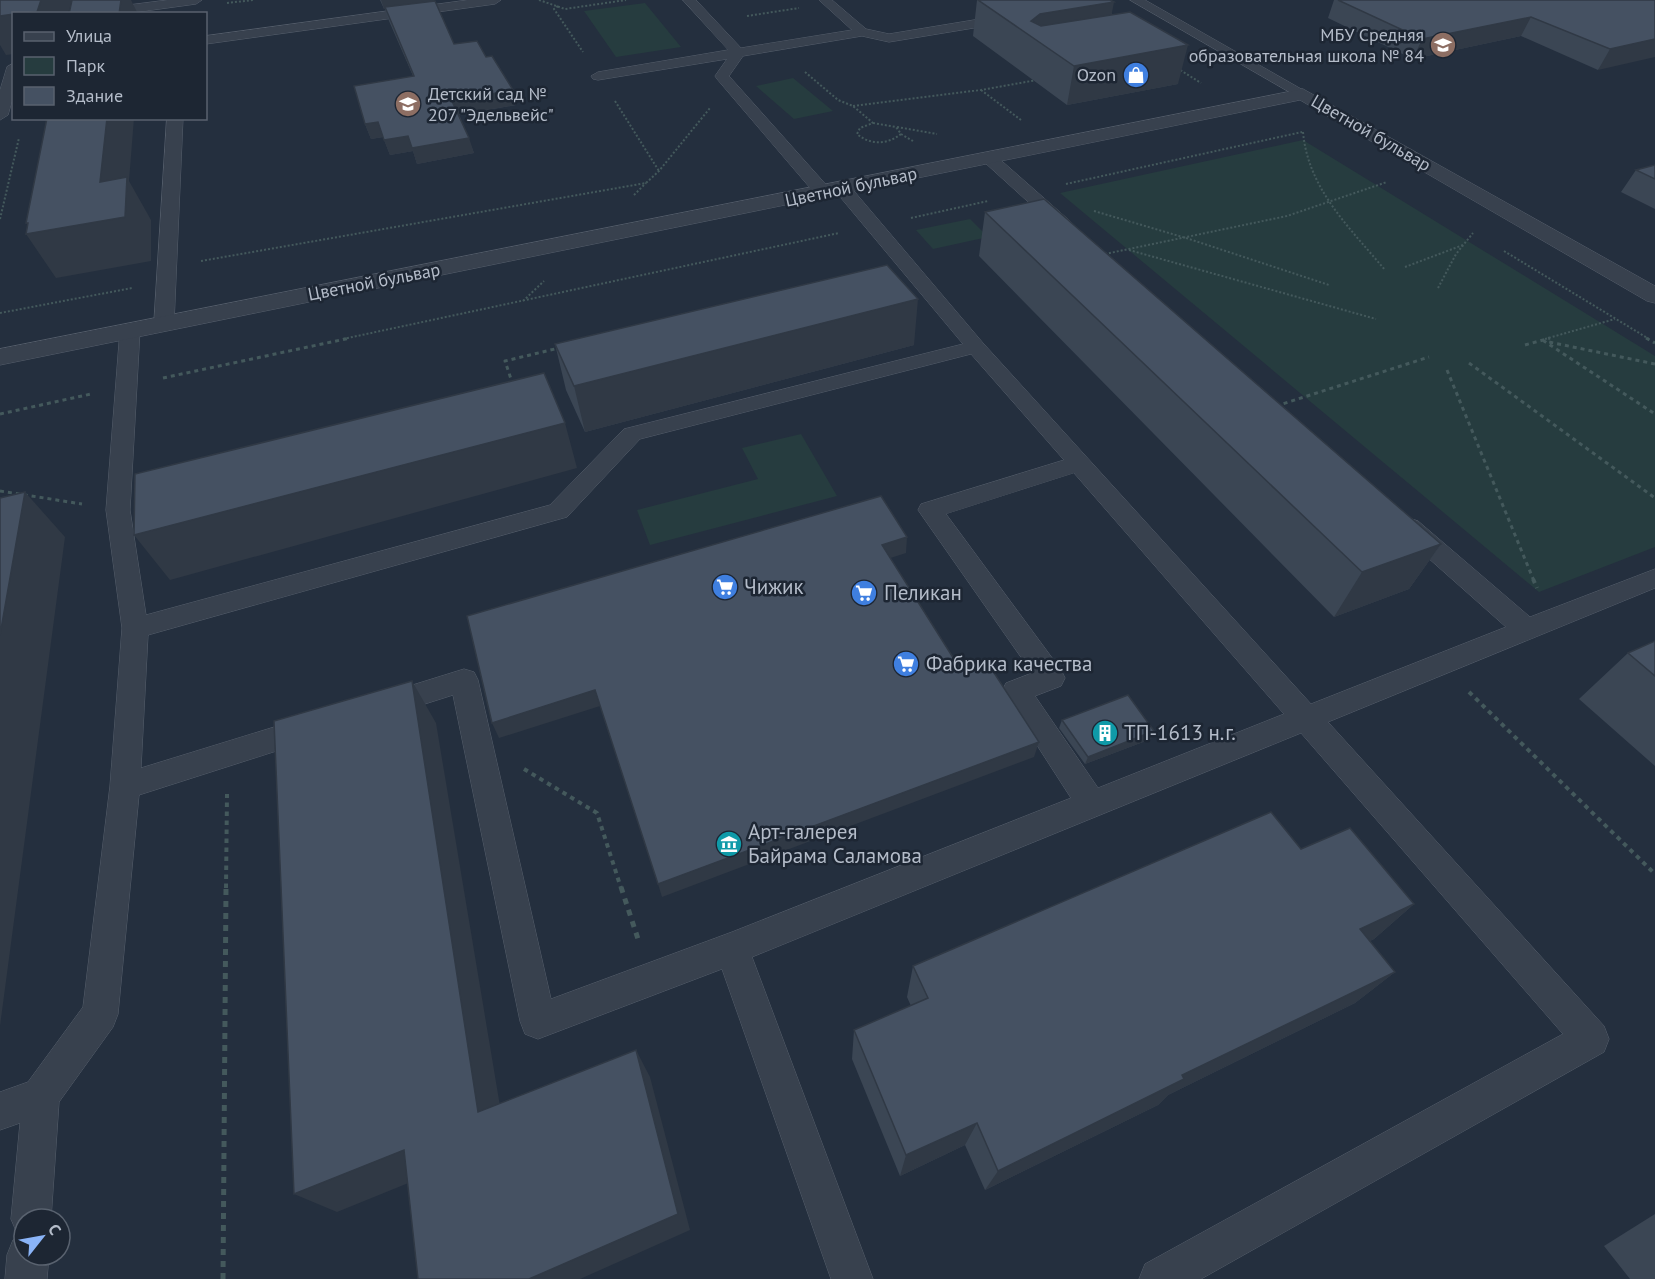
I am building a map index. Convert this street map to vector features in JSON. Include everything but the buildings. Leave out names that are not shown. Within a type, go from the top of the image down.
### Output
[{"type":"street","name":"Цветной бульвар","points":[[0,357],[1303,94],[1655,296]]},
{"type":"lane","points":[[98,12],[113,8],[196,0]]},
{"type":"lane","points":[[207,40],[455,3],[495,0]]},
{"type":"lane","points":[[689,0],[738,53]]},
{"type":"lane","points":[[1136,0],[1303,94]]},
{"type":"lane","points":[[827,1],[862,32]]},
{"type":"lane","points":[[598,76],[862,32],[889,38],[1026,15]]},
{"type":"lane","points":[[1169,35],[1191,31]]},
{"type":"lane","points":[[738,53],[722,76],[833,190],[976,347],[1591,1039],[1160,1279]]},
{"type":"lane","points":[[0,115],[12,74]]},
{"type":"lane","points":[[164,324],[175,120]]},
{"type":"lane","points":[[988,158],[1099,255]]},
{"type":"lane","points":[[32,1207],[40,1096],[100,1014],[125,786],[135,628],[118,510],[130,330]]},
{"type":"lane","points":[[135,628],[558,511],[632,434],[976,347]]},
{"type":"lane","points":[[1080,463],[930,510],[1051,678],[1016,691],[1092,804]]},
{"type":"lane","points":[[1395,515],[1536,625]]},
{"type":"lane","points":[[125,786],[464,680],[538,1021],[732,949],[1655,578]]},
{"type":"lane","points":[[732,949],[852,1279]]},
{"type":"lane","points":[[0,1111],[40,1096]]},
{"type":"path","points":[[539,0],[565,9],[626,0]]},
{"type":"path","points":[[742,17],[827,1]]},
{"type":"path","points":[[1170,63],[1206,86]]},
{"type":"path","points":[[873,123],[860,128],[857,134],[862,139],[876,143],[889,142],[901,134],[896,127],[873,123],[853,106],[981,90],[1046,78]]},
{"type":"path","points":[[0,313],[167,274],[646,183],[659,171],[729,84]]},
{"type":"path","points":[[0,219],[21,130]]},
{"type":"path","points":[[1303,131],[1305,156],[1312,178],[1385,270]]},
{"type":"path","points":[[1099,255],[1287,216],[1388,182]]},
{"type":"path","points":[[1027,192],[1186,238],[1329,285]]},
{"type":"path","points":[[1438,288],[1473,233]]},
{"type":"path","points":[[1405,267],[1464,244]]},
{"type":"path","points":[[1128,250],[1376,319]]},
{"type":"path","points":[[1525,345],[1615,319]]},
{"type":"path","points":[[1544,341],[1655,364]]},
{"type":"path","points":[[1544,341],[1655,414]]},
{"type":"path","points":[[515,389],[504,361],[563,348]]},
{"type":"path","points":[[1272,407],[1429,357]]},
{"type":"path","points":[[1468,363],[1655,498]]},
{"type":"path","points":[[1447,370],[1539,592],[1536,625]]},
{"type":"path","points":[[0,414],[125,386]]},
{"type":"path","points":[[0,491],[118,510]]},
{"type":"path","points":[[1440,663],[1655,874]]},
{"type":"path","points":[[478,741],[597,813],[637,938]]},
{"type":"path","points":[[223,1279],[227,754]]},
{"type":"green space","points":[[645,3],[681,47],[616,57],[584,11]]},
{"type":"green space","points":[[793,78],[833,111],[794,119],[756,86]]},
{"type":"green space","points":[[1303,140],[1655,356],[1655,547],[1539,592],[1060,193]]},
{"type":"green space","points":[[970,219],[988,237],[933,249],[916,230]]},
{"type":"green space","points":[[801,434],[837,496],[650,545],[637,510],[758,479],[742,448]]},
{"type":"place","name":"МБУ Средняя образовательная школа № 84","points":[[1443,45]]},
{"type":"place","name":"Ozon","points":[[1136,75]]},
{"type":"place","name":"Детский сад № 207 \"Эдельвейс\"","points":[[408,104]]},
{"type":"place","name":"Чижик","points":[[725,587]]},
{"type":"place","name":"Пеликан","points":[[864,593]]},
{"type":"place","name":"Фабрика качества","points":[[906,664]]},
{"type":"place","name":"ТП-1613 н.г.","points":[[1105,733]]},
{"type":"place","name":"Арт-галерея Байрама Саламова","points":[[729,844]]}]
